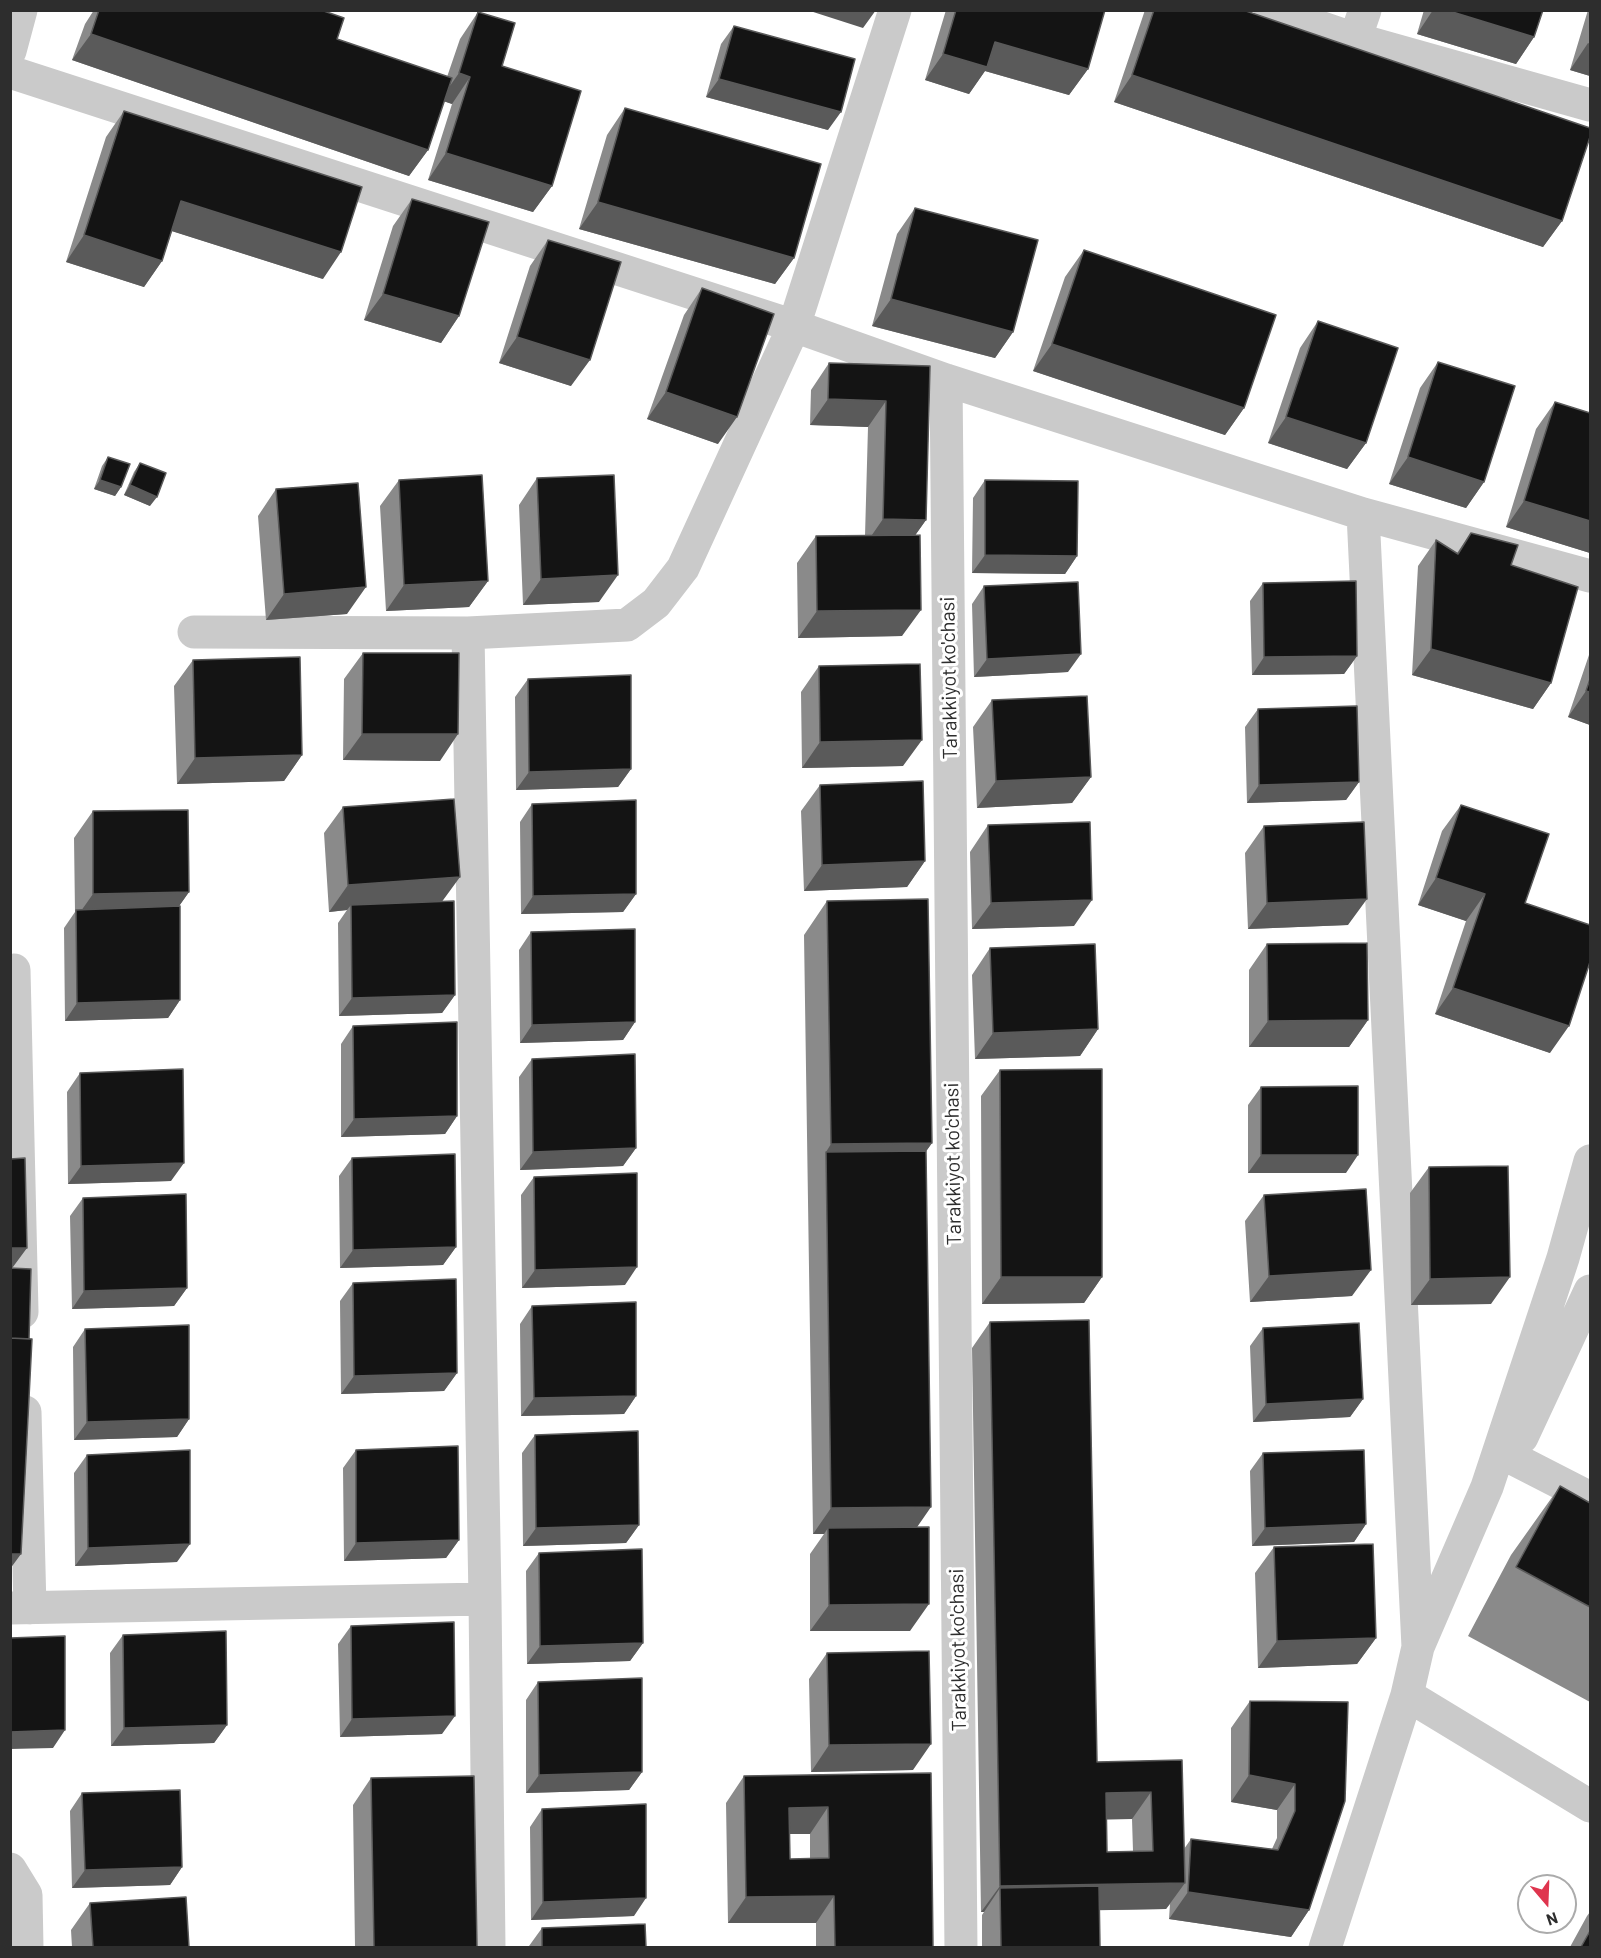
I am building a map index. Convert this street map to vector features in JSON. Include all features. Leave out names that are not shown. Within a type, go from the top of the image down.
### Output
[{"type":"street","points":[[10,51],[21,10]]},
{"type":"street","points":[[194,632],[468,633],[627,625],[656,603],[683,568],[794,326],[894,10]]},
{"type":"street","points":[[1270,10],[1360,25],[1590,105]]},
{"type":"street","points":[[10,72],[794,326],[946,380],[1363,514],[1590,576]]},
{"type":"street","name":"Tarakkiyot ko'chasi","points":[[946,380],[961,1947]]},
{"type":"street","points":[[1363,514],[1418,1647]]},
{"type":"street","points":[[468,633],[489,1947]]},
{"type":"street","points":[[14,970],[23,1336]]},
{"type":"street","points":[[1325,1947],[1407,1695],[1418,1647],[1486,1486],[1563,1258],[1590,1161]]},
{"type":"street","points":[[1486,1486],[1512,1458],[1590,1291]]},
{"type":"street","points":[[24,1383],[20,1608],[485,1599]]},
{"type":"street","points":[[1512,1458],[1590,1498]]},
{"type":"street","points":[[1407,1695],[1590,1806]]},
{"type":"street","points":[[10,1869],[26,1895],[27,1947]]},
{"type":"building","points":[[99,10],[321,10],[344,18],[337,39],[452,78],[428,150],[91,34]]},
{"type":"building","points":[[956,10],[1105,10],[1088,69],[995,42],[987,67],[943,54]]},
{"type":"building","points":[[1154,10],[1243,10],[1590,128],[1590,137],[1562,221],[1132,75]]},
{"type":"building","points":[[1446,10],[1543,10],[1534,37]]},
{"type":"building","points":[[478,12],[515,23],[502,66],[581,91],[552,186],[446,153],[470,77],[459,73]]},
{"type":"building","points":[[734,26],[855,59],[841,112],[719,79]]},
{"type":"building","points":[[625,108],[821,164],[794,258],[598,202]]},
{"type":"building","points":[[124,111],[362,187],[341,252],[181,201],[162,261],[84,235]]},
{"type":"building","points":[[412,199],[489,222],[459,316],[383,294]]},
{"type":"building","points":[[915,208],[1038,240],[1013,332],[891,299]]},
{"type":"building","points":[[548,240],[621,262],[590,360],[517,337]]},
{"type":"building","points":[[1084,250],[1276,315],[1244,408],[1052,344]]},
{"type":"building","points":[[702,288],[774,314],[737,417],[666,392]]},
{"type":"building","points":[[1318,321],[1398,348],[1366,443],[1286,417]]},
{"type":"building","points":[[1438,362],[1515,386],[1484,482],[1408,457]]},
{"type":"building","points":[[829,363],[930,366],[926,520],[883,519],[886,401],[828,399]]},
{"type":"building","points":[[1555,402],[1590,413],[1590,521],[1524,501]]},
{"type":"building","points":[[108,457],[130,464],[121,487],[100,480]]},
{"type":"building","points":[[140,463],[166,473],[157,497],[130,485]]},
{"type":"building","points":[[482,475],[488,581],[404,585],[399,480]]},
{"type":"building","points":[[614,475],[618,575],[541,579],[537,478]]},
{"type":"building","points":[[985,480],[1078,481],[1077,556],[985,555]]},
{"type":"building","points":[[358,483],[366,587],[284,594],[276,489]]},
{"type":"building","points":[[1471,533],[1518,545],[1511,565],[1578,587],[1551,683],[1431,649],[1436,540],[1458,554]]},
{"type":"building","points":[[920,535],[921,610],[817,611],[816,536]]},
{"type":"building","points":[[1356,581],[1357,656],[1264,657],[1263,583]]},
{"type":"building","points":[[1078,582],[1081,654],[987,659],[984,586]]},
{"type":"building","points":[[363,653],[459,653],[458,734],[362,734]]},
{"type":"building","points":[[300,657],[302,755],[195,758],[193,660]]},
{"type":"building","points":[[920,664],[922,740],[820,742],[819,666]]},
{"type":"building","points":[[631,675],[631,769],[529,772],[528,679]]},
{"type":"building","points":[[1590,679],[1590,692],[1586,691]]},
{"type":"building","points":[[1087,696],[1091,777],[996,781],[992,700]]},
{"type":"building","points":[[1357,706],[1359,782],[1259,785],[1258,709]]},
{"type":"building","points":[[923,781],[925,861],[822,865],[820,785]]},
{"type":"building","points":[[454,799],[460,877],[348,885],[343,807]]},
{"type":"building","points":[[636,800],[636,894],[533,896],[532,804]]},
{"type":"building","points":[[1461,805],[1549,834],[1525,903],[1590,925],[1590,962],[1569,1026],[1453,988],[1485,894],[1436,878]]},
{"type":"building","points":[[188,810],[189,892],[93,894],[93,811]]},
{"type":"building","points":[[1090,822],[1092,900],[991,903],[988,825]]},
{"type":"building","points":[[1364,822],[1367,899],[1267,903],[1264,826]]},
{"type":"building","points":[[928,899],[932,1143],[831,1144],[827,901]]},
{"type":"building","points":[[454,901],[455,995],[352,998],[351,905]]},
{"type":"building","points":[[180,906],[180,1000],[77,1003],[76,910]]},
{"type":"building","points":[[635,929],[635,1022],[532,1025],[531,932]]},
{"type":"building","points":[[1367,943],[1368,1020],[1268,1021],[1267,944]]},
{"type":"building","points":[[1095,944],[1098,1029],[993,1033],[990,948]]},
{"type":"building","points":[[457,1022],[457,1116],[354,1119],[353,1026]]},
{"type":"building","points":[[635,1054],[636,1148],[533,1152],[532,1059]]},
{"type":"building","points":[[183,1069],[184,1163],[81,1166],[80,1073]]},
{"type":"building","points":[[1102,1069],[1102,1277],[1001,1277],[1000,1070]]},
{"type":"building","points":[[1358,1086],[1358,1155],[1261,1155],[1261,1087]]},
{"type":"building","points":[[926,1151],[931,1507],[831,1508],[826,1152]]},
{"type":"building","points":[[455,1154],[456,1247],[353,1250],[352,1158]]},
{"type":"building","points":[[25,1158],[27,1248],[10,1248],[10,1159]]},
{"type":"building","points":[[1508,1166],[1510,1277],[1430,1279],[1429,1167]]},
{"type":"building","points":[[637,1173],[637,1267],[535,1270],[534,1177]]},
{"type":"building","points":[[1366,1189],[1371,1270],[1269,1276],[1264,1195]]},
{"type":"building","points":[[186,1194],[187,1288],[84,1291],[83,1198]]},
{"type":"building","points":[[10,1268],[31,1269],[29,1339],[10,1338]]},
{"type":"building","points":[[456,1279],[457,1373],[354,1376],[353,1283]]},
{"type":"building","points":[[636,1302],[636,1396],[534,1398],[532,1306]]},
{"type":"building","points":[[1089,1320],[1097,1762],[1182,1760],[1185,1883],[1000,1886],[990,1322]],"holes":[[[1151,1792],[1153,1851],[1107,1852],[1106,1793]]]},
{"type":"building","points":[[1359,1323],[1363,1399],[1266,1404],[1263,1328]]},
{"type":"building","points":[[189,1325],[189,1419],[87,1422],[85,1329]]},
{"type":"building","points":[[10,1338],[32,1339],[21,1554],[10,1554]]},
{"type":"building","points":[[638,1431],[639,1525],[536,1528],[535,1435]]},
{"type":"building","points":[[458,1446],[459,1540],[356,1543],[356,1450]]},
{"type":"building","points":[[190,1450],[190,1544],[88,1548],[87,1455]]},
{"type":"building","points":[[1364,1450],[1366,1524],[1265,1528],[1263,1453]]},
{"type":"building","points":[[1560,1486],[1590,1503],[1590,1607],[1516,1567]]},
{"type":"building","points":[[929,1527],[929,1604],[829,1605],[828,1528]]},
{"type":"building","points":[[1373,1544],[1376,1638],[1277,1641],[1274,1547]]},
{"type":"building","points":[[642,1549],[643,1643],[540,1646],[539,1553]]},
{"type":"building","points":[[454,1622],[455,1716],[352,1719],[351,1626]]},
{"type":"building","points":[[226,1631],[227,1725],[124,1728],[123,1635]]},
{"type":"building","points":[[65,1636],[65,1730],[10,1732],[10,1638]]},
{"type":"building","points":[[929,1651],[931,1744],[829,1745],[827,1653]]},
{"type":"building","points":[[642,1678],[642,1772],[539,1775],[538,1682]]},
{"type":"building","points":[[1250,1701],[1348,1702],[1345,1801],[1309,1910],[1188,1892],[1191,1839],[1278,1850],[1295,1811],[1295,1784],[1249,1775]]},
{"type":"building","points":[[931,1773],[933,1947],[835,1947],[834,1896],[746,1897],[744,1776]],"holes":[[[828,1807],[829,1858],[790,1859],[789,1808]]]},
{"type":"building","points":[[474,1776],[477,1947],[374,1947],[371,1778]]},
{"type":"building","points":[[180,1790],[182,1867],[85,1870],[82,1793]]},
{"type":"building","points":[[646,1804],[646,1898],[543,1902],[542,1809]]},
{"type":"building","points":[[1099,1886],[1100,1947],[1001,1947],[1000,1888]]},
{"type":"building","points":[[186,1897],[189,1947],[93,1947],[90,1903]]},
{"type":"building","points":[[645,1924],[646,1947],[542,1947],[542,1928]]},
{"type":"building","points":[[1590,1931],[1590,1947],[1581,1947]]}]
